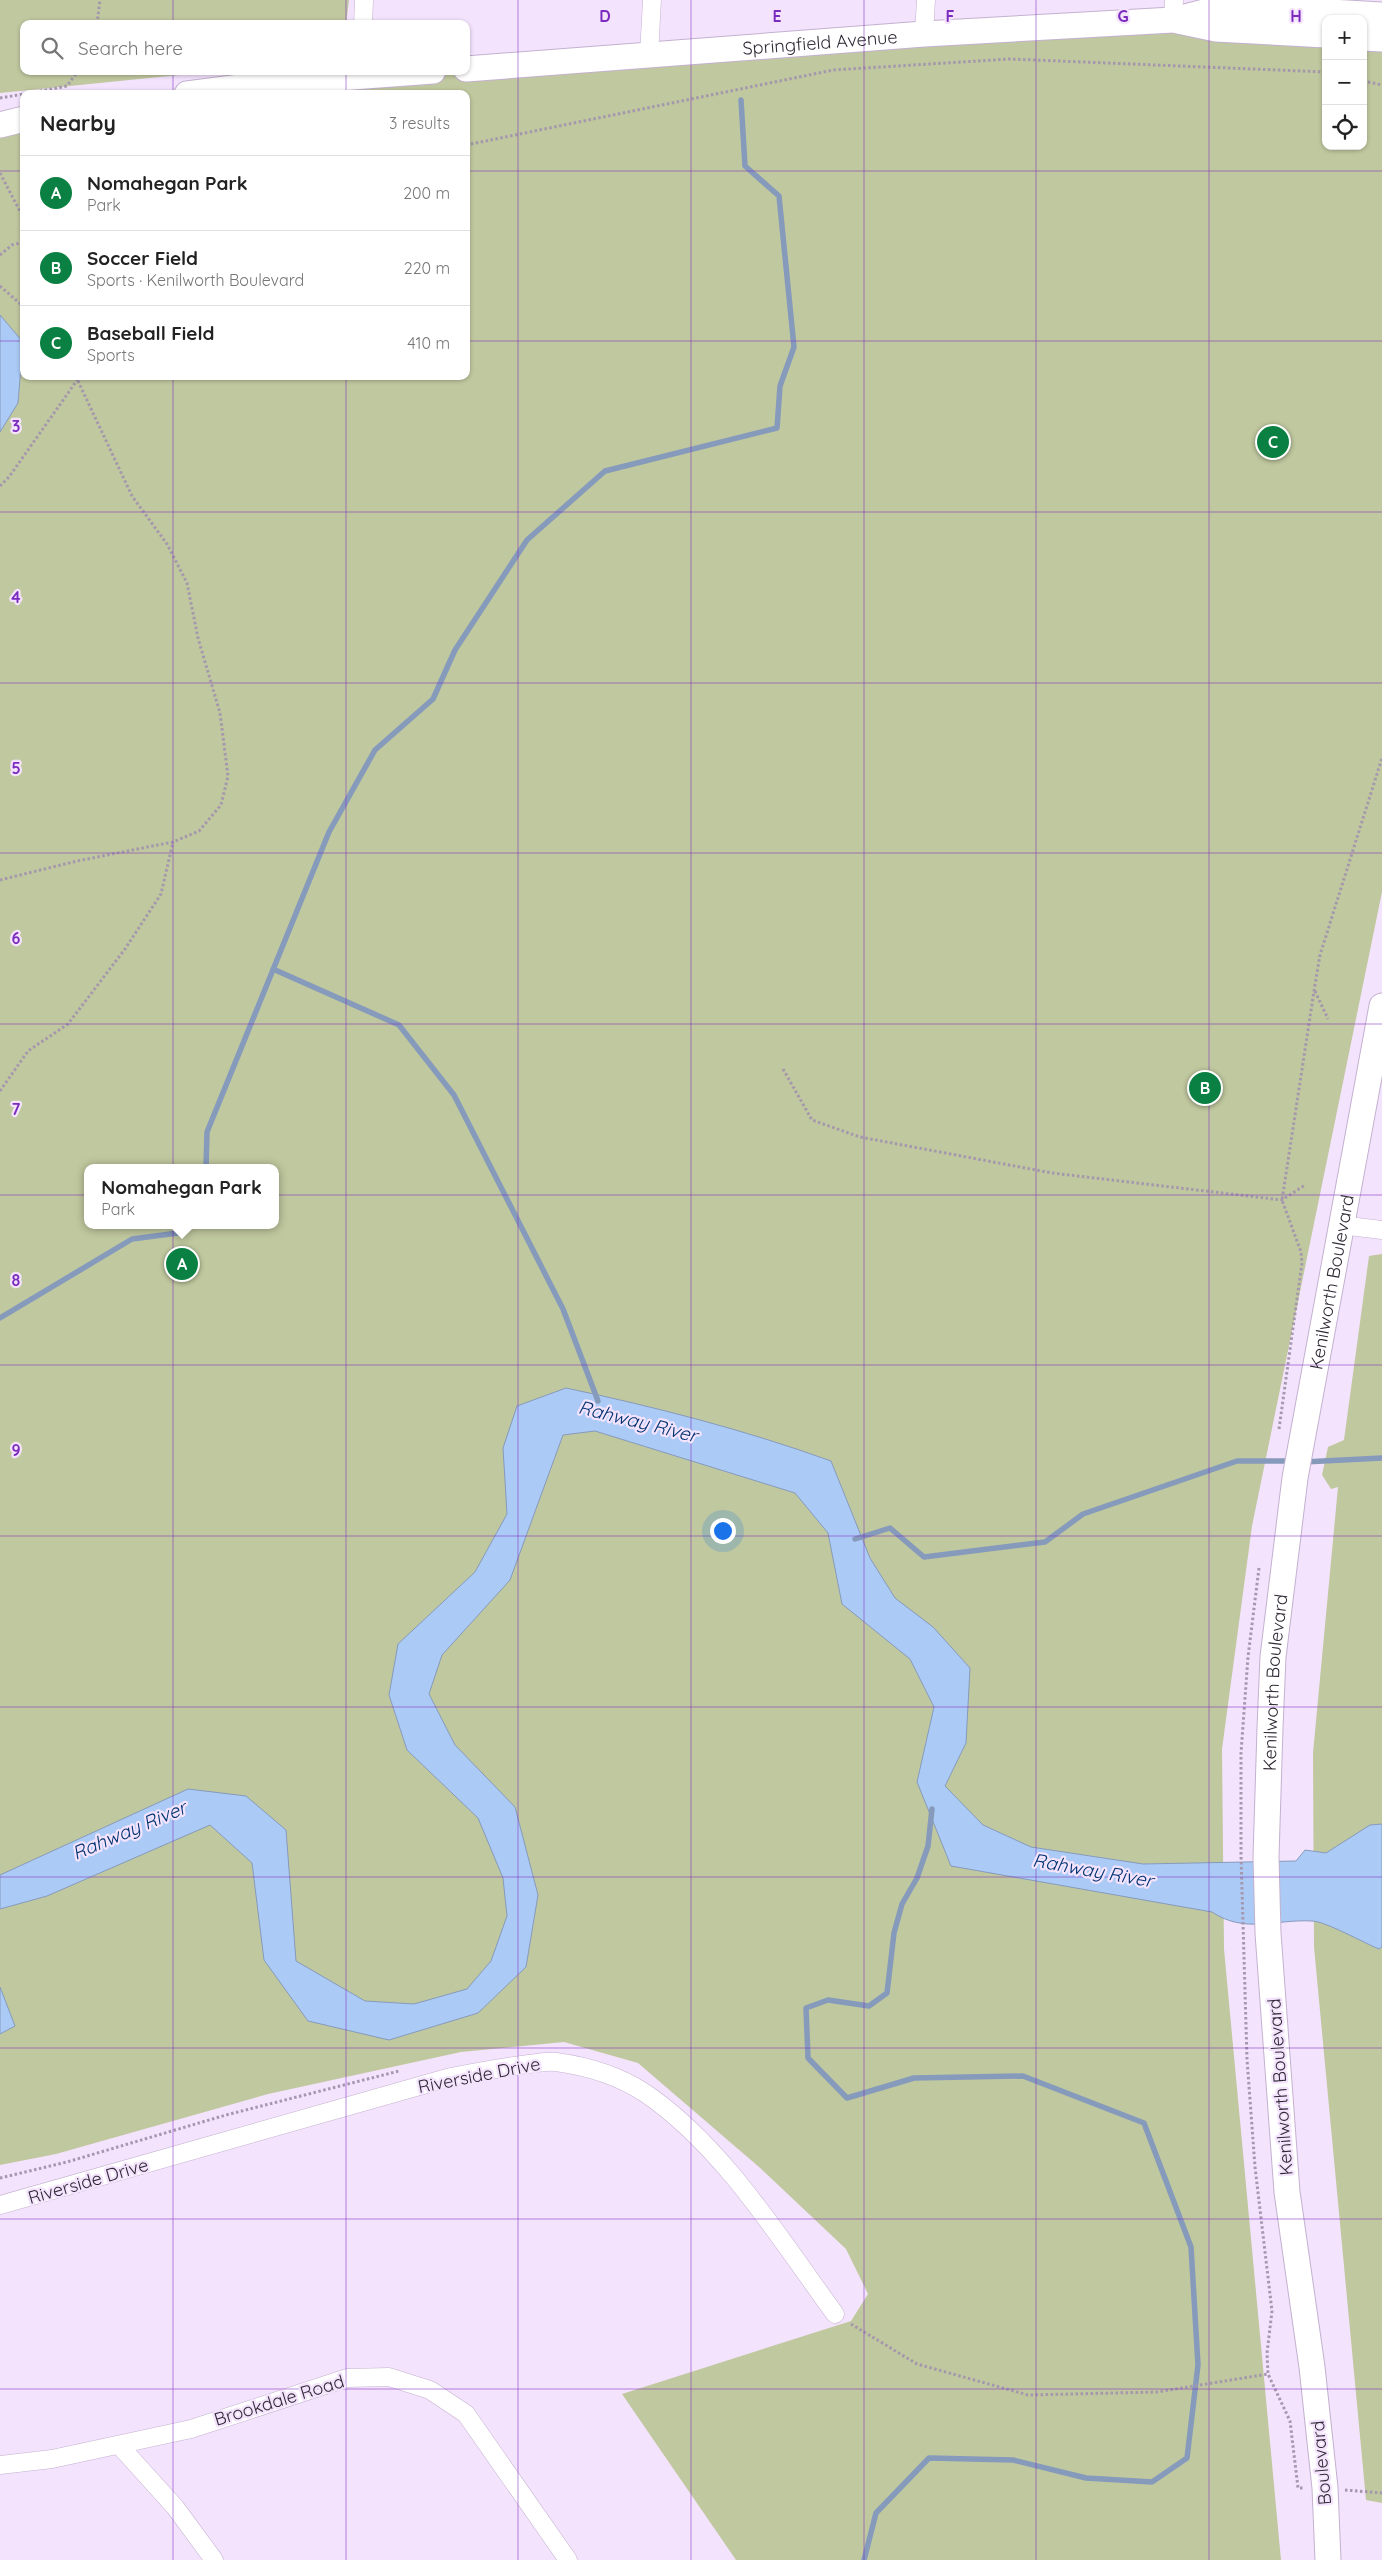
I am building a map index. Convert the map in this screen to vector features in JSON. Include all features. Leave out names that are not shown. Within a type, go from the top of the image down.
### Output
[{"type":"main road","points":[[1261,8],[1284,0]]},
{"type":"main road","name":"Springfield Avenue","points":[[470,69],[924,34],[1174,10],[1261,8],[1382,15]]},
{"type":"main road","name":"Springfield Avenue","points":[[1174,10],[1216,29],[1322,36]]},
{"type":"main road","points":[[1367,38],[1382,39]]},
{"type":"main road","points":[[218,90],[350,75]]},
{"type":"main road","points":[[0,125],[20,120]]},
{"type":"main road","name":"Kenilworth Boulevard","points":[[1312,2366],[1287,2192],[1268,1933],[1266,1857],[1273,1657],[1296,1478],[1290,1439],[1341,1225],[1381,1020]]},
{"type":"main road","name":"Boulevard","points":[[1312,2366],[1324,2488],[1328,2560]]},
{"type":"street","points":[[363,20],[364,0]]},
{"type":"street","points":[[649,55],[652,0]]},
{"type":"street","points":[[924,34],[926,0]]},
{"type":"street","points":[[1341,1225],[1382,1230]]},
{"type":"street","name":"Riverside Drive","points":[[0,2205],[451,2077],[504,2067],[554,2062],[600,2072],[644,2093],[682,2122],[724,2168],[762,2214],[834,2314]]},
{"type":"street","name":"Brookdale Road","points":[[0,2465],[52,2459],[191,2428],[347,2378],[390,2377],[430,2390],[466,2414],[568,2560]]},
{"type":"street","points":[[119,2444],[175,2507],[214,2560]]},
{"type":"path","points":[[98,20],[100,0]]},
{"type":"path","points":[[470,144],[833,70],[1010,59],[1322,72]]},
{"type":"path","points":[[46,90],[67,86],[75,75]]},
{"type":"path","points":[[1367,81],[1382,85]]},
{"type":"path","points":[[0,98],[20,95]]},
{"type":"path","points":[[0,172],[20,211]]},
{"type":"path","points":[[0,255],[12,246],[20,243]]},
{"type":"path","points":[[0,286],[20,304]]},
{"type":"path","points":[[0,486],[78,381],[132,496],[166,544],[187,583],[198,638],[220,713],[228,776],[221,805],[199,831],[173,842],[78,861],[0,880]]},
{"type":"path","points":[[1290,1439],[1302,1263],[1301,1252],[1282,1200],[1320,955],[1382,758]]},
{"type":"path","points":[[0,1091],[28,1051],[68,1024],[125,949],[161,894],[173,842]]},
{"type":"path","points":[[1314,990],[1328,1019]]},
{"type":"path","points":[[783,1069],[812,1120],[860,1138],[1052,1173],[1282,1200],[1305,1185]]},
{"type":"path","points":[[1241,1855],[1254,2167],[1272,2311],[1266,2353],[1268,2374],[1290,2421],[1298,2488]]},
{"type":"path","points":[[0,2178],[66,2162],[226,2115],[409,2069]]},
{"type":"path","points":[[834,2314],[917,2364],[1028,2395],[1157,2392],[1268,2374]]},
{"type":"path","points":[[1347,2491],[1382,2492]]},
{"type":"green space","points":[[0,0],[349,0],[346,20],[20,20],[20,75],[179,75],[0,93]]},
{"type":"green space","points":[[1322,31],[1322,150],[1367,150],[1367,34],[1382,35],[1382,892],[1252,1526],[1222,1749],[1224,1949],[1281,2560],[736,2560],[622,2394],[851,2321],[868,2294],[846,2249],[759,2167],[638,2063],[564,2042],[461,2052],[268,2094],[56,2154],[0,2165],[0,125],[20,120],[20,380],[470,380],[470,90],[244,90],[393,75],[470,75],[470,71],[924,34]]},
{"type":"green space","points":[[1382,1254],[1382,2503],[1366,2500],[1314,1947],[1313,1753],[1338,1487],[1331,1489],[1322,1475],[1328,1447],[1344,1440],[1369,1256]]},
{"type":"water","points":[[0,315],[20,338],[20,379],[18,403],[0,432]]},
{"type":"water","name":"Rahway River","points":[[566,1388],[700,1420],[766,1439],[831,1461],[870,1558],[895,1598],[933,1627],[970,1668],[966,1743],[945,1786],[983,1825],[1031,1847],[1143,1864],[1296,1861],[1305,1850],[1326,1853],[1370,1825],[1382,1824],[1382,1947],[1379,1949],[1318,1922],[1298,1921],[1248,1924],[1224,1919],[1212,1912],[951,1866],[917,1782],[934,1707],[910,1659],[842,1604],[828,1533],[795,1493],[595,1431],[563,1435],[510,1580],[442,1655],[429,1694],[455,1745],[515,1807],[538,1895],[526,1967],[478,2013],[389,2040],[308,2021],[264,1960],[252,1863],[210,1825],[47,1896],[0,1909],[0,1875],[188,1789],[246,1796],[286,1830],[296,1961],[365,2001],[414,2004],[467,1989],[491,1961],[507,1916],[503,1878],[478,1818],[407,1750],[389,1695],[398,1644],[475,1572],[507,1514],[503,1448],[517,1406]]},
{"type":"water","points":[[0,1987],[15,2026],[0,2034]]},
{"type":"waterway","points":[[206,1164],[207,1132],[329,832],[375,750],[433,699],[455,650],[527,540],[605,471],[777,428],[780,386],[794,347],[779,196],[745,166],[741,100]]},
{"type":"waterway","name":"Rahway River","points":[[273,969],[399,1025],[454,1095],[563,1309],[598,1401]]},
{"type":"waterway","points":[[0,1318],[132,1239],[178,1233],[180,1229]]},
{"type":"waterway","points":[[1304,1462],[1382,1458]]},
{"type":"waterway","points":[[855,1539],[890,1528],[924,1557],[1045,1542],[1083,1514],[1237,1461],[1293,1461]]},
{"type":"waterway","points":[[864,2560],[876,2513],[929,2458],[1013,2460],[1086,2478],[1152,2482],[1187,2458],[1198,2365],[1191,2247],[1144,2123],[1023,2076],[914,2078],[847,2098],[808,2058],[806,2008],[828,2000],[869,2006],[887,1993],[894,1933],[902,1904],[917,1878],[928,1846],[932,1809]]},
{"type":"place","name":"Baseball Field","points":[[1273,442]]},
{"type":"place","name":"Soccer Field","points":[[1205,1088]]},
{"type":"place","name":"Nomahegan Park","points":[[182,1264]]}]
